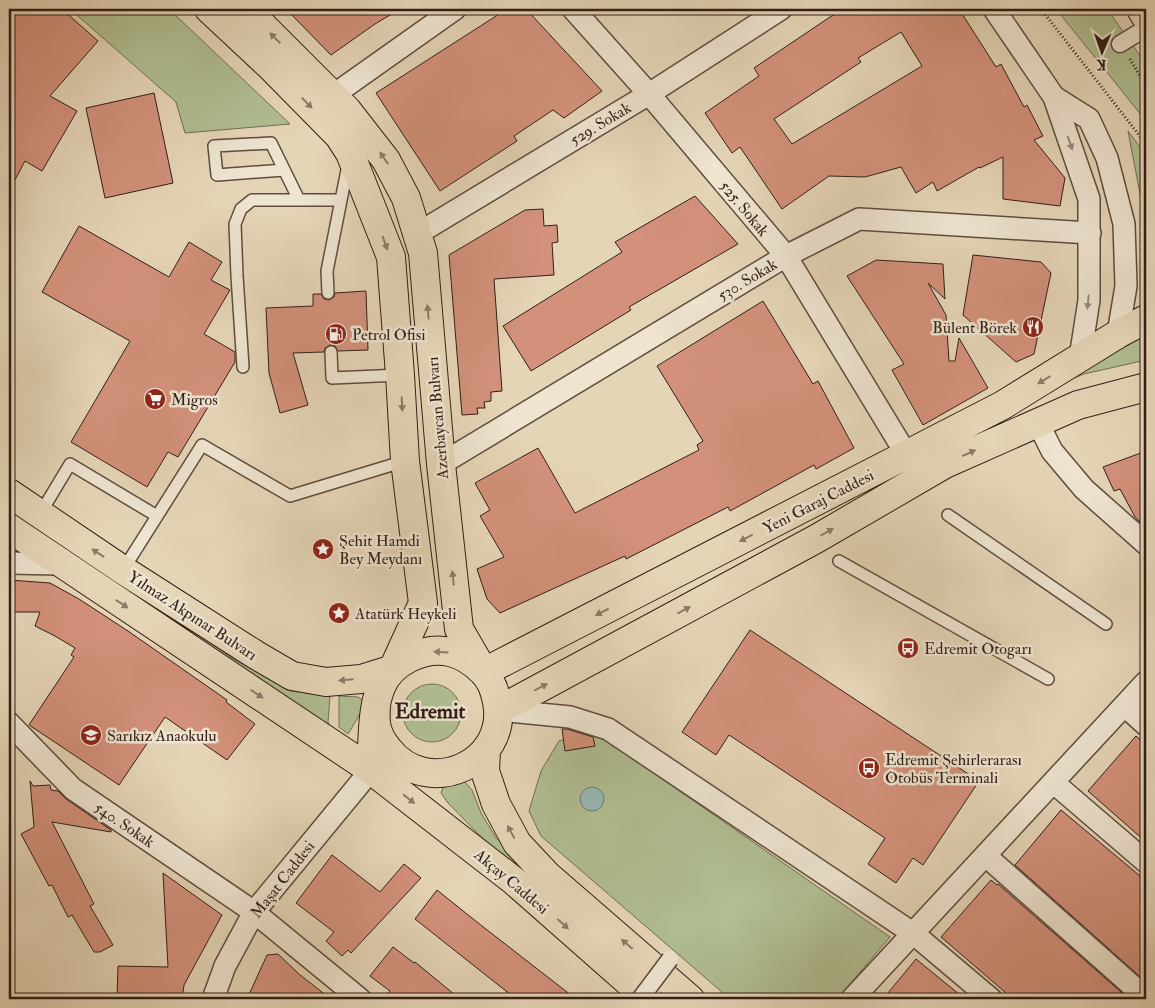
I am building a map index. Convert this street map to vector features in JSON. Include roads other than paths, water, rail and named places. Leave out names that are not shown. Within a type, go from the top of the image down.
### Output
[{"type":"main road","name":"Azerbaycan Bulvarı","points":[[209,9],[270,66],[339,136],[350,154],[391,257],[405,460],[423,603],[393,669]]},
{"type":"main road","name":"Azerbaycan Bulvarı","points":[[246,9],[347,110],[386,160],[406,198],[423,253],[440,464],[459,628],[484,672]]},
{"type":"main road","points":[[1140,9],[1146,17]]},
{"type":"main road","points":[[1140,9],[1146,24]]},
{"type":"main road","name":"Yeni Garaj Caddesi","points":[[484,672],[850,502],[914,467],[1003,406],[1118,334],[1146,319]]},
{"type":"main road","name":"Yeni Garaj Caddesi","points":[[914,467],[945,464],[1078,405],[1146,387]]},
{"type":"main road","name":"Yılmaz Akpınar Bulvarı","points":[[9,493],[123,570],[292,676],[326,682],[361,679],[393,669]]},
{"type":"main road","name":"Yeni Garaj Caddesi","points":[[499,710],[816,539],[850,502]]},
{"type":"main road","name":"Yılmaz Akpınar Bulvarı","points":[[9,528],[60,564],[371,770]]},
{"type":"main road","points":[[429,651],[449,652],[468,659],[484,672],[494,690],[499,710],[496,731],[486,749],[472,764],[453,772],[432,774],[371,770],[376,704],[381,685],[393,669],[410,657],[429,651]]},
{"type":"main road","points":[[376,704],[376,724],[383,743],[396,758],[407,766],[432,774]]},
{"type":"main road","name":"Akçay Caddesi","points":[[486,749],[485,771],[496,804],[517,843],[547,875],[690,999]]},
{"type":"main road","name":"Akçay Caddesi","points":[[371,770],[514,881],[648,999]]},
{"type":"street","points":[[332,96],[452,9]]},
{"type":"street","name":"525. Sokak","points":[[573,9],[649,94],[786,256],[914,467]]},
{"type":"street","name":"529. Sokak","points":[[417,234],[649,94],[781,9]]},
{"type":"street","points":[[994,9],[1054,97],[1089,199],[1089,300],[1080,358]]},
{"type":"street","points":[[1120,44],[1146,28]]},
{"type":"street","points":[[1054,97],[1089,119],[1107,158],[1124,224],[1126,286],[1118,334]]},
{"type":"street","name":"530. Sokak","points":[[440,464],[786,256],[859,219],[1090,233]]},
{"type":"street","points":[[1038,423],[1052,451],[1084,489],[1146,544]]},
{"type":"street","points":[[9,563],[60,564]]},
{"type":"street","points":[[852,999],[1146,682]]},
{"type":"street","points":[[1124,706],[1146,725]]},
{"type":"street","points":[[499,710],[570,718],[608,729],[914,934],[991,999]]},
{"type":"street","name":"540. Sokak","points":[[9,723],[73,789],[254,912],[360,999]]},
{"type":"street","name":"Maşat Caddesi","points":[[213,999],[225,966],[254,912],[371,770]]},
{"type":"street","points":[[1054,782],[1146,862]]},
{"type":"street","points":[[986,856],[1146,998]]},
{"type":"street","points":[[640,999],[670,959]]},
{"type":"lane","points":[[284,170],[218,175],[214,146],[270,143],[284,170],[299,200]]},
{"type":"lane","points":[[328,293],[327,271],[350,154]]},
{"type":"lane","points":[[243,367],[236,276],[235,224],[241,209],[252,200],[341,200]]},
{"type":"lane","points":[[331,352],[332,378],[400,375]]},
{"type":"lane","points":[[123,570],[202,445],[290,496],[405,460]]},
{"type":"lane","points":[[40,514],[70,464],[157,516]]},
{"type":"lane","points":[[948,515],[1106,624]]},
{"type":"lane","points":[[839,561],[1048,679]]},
{"type":"water","points":[[587,787],[597,787],[604,794],[604,804],[597,811],[587,811],[580,804],[580,794]]},
{"type":"place","name":"Bülent Börek","points":[[1033,327]]},
{"type":"place","name":"Petrol Ofisi","points":[[336,334]]},
{"type":"place","name":"Migros","points":[[155,399]]},
{"type":"place","name":"Şehit Hamdi Bey Meydanı","points":[[323,549]]},
{"type":"place","name":"Atatürk Heykeli","points":[[339,613]]},
{"type":"place","name":"Edremit Otogarı","points":[[908,648]]},
{"type":"place","name":"Sarıkız Anaokulu","points":[[91,735]]},
{"type":"place","name":"Edremit Şehirlerarası Otobüs Terminali","points":[[869,768]]},
{"type":"district","name":"Edremit","points":[[430,711]]}]
